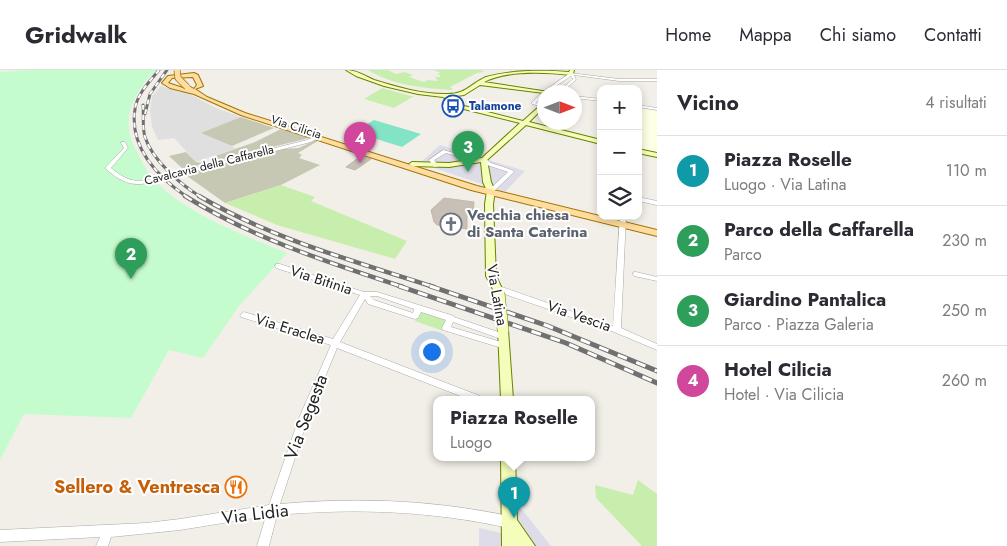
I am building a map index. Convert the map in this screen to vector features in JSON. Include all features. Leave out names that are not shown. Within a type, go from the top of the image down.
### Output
[{"type":"main road","points":[[177,70],[179,78],[193,88]]},
{"type":"main road","points":[[183,70],[185,78],[193,88]]},
{"type":"main road","points":[[194,75],[200,86],[193,88],[172,87],[165,83],[170,77],[194,75]]},
{"type":"main road","name":"Via Cilicia","points":[[193,88],[236,111],[316,137],[441,173],[474,188],[623,221],[657,232]]},
{"type":"main road","name":"Via Cilicia","points":[[193,88],[232,106],[412,164]]},
{"type":"street","points":[[0,70],[7,70]]},
{"type":"street","points":[[348,70],[374,81],[422,94],[445,97],[464,94],[478,84],[497,75],[533,70],[572,71],[627,80],[657,80]]},
{"type":"street","points":[[554,85],[572,71]]},
{"type":"street","points":[[572,71],[574,80]]},
{"type":"street","points":[[561,79],[630,85]]},
{"type":"street","points":[[568,85],[574,80]]},
{"type":"street","points":[[627,80],[630,85]]},
{"type":"street","points":[[478,84],[537,92]]},
{"type":"street","points":[[642,85],[657,85]]},
{"type":"street","points":[[445,97],[460,107],[597,141]]},
{"type":"street","points":[[582,97],[597,99]]},
{"type":"street","points":[[642,107],[657,109]]},
{"type":"street","points":[[441,173],[442,168],[449,165],[484,160],[537,112]]},
{"type":"street","name":"Cavalcavia della Caffarella","points":[[123,143],[126,148],[108,168],[121,180],[129,183],[142,183],[159,180],[186,170],[309,141],[316,137]]},
{"type":"street","points":[[441,173],[431,160],[445,151],[472,159],[484,160],[489,164],[511,172],[491,191]]},
{"type":"street","points":[[642,152],[657,155]]},
{"type":"street","name":"Via Latina","points":[[484,160],[487,182],[491,191],[489,204],[492,276],[499,291],[507,396]]},
{"type":"street","points":[[412,164],[441,173]]},
{"type":"street","points":[[642,200],[657,203]]},
{"type":"street","points":[[617,330],[623,221]]},
{"type":"street","name":"Via Bitinia","points":[[278,266],[364,294],[371,302],[415,316],[419,307],[451,318],[446,328],[504,338]]},
{"type":"street","points":[[636,274],[657,279]]},
{"type":"street","name":"Via Vescia","points":[[499,291],[617,330],[657,347]]},
{"type":"street","name":"Via Segesta","points":[[263,546],[272,510],[301,426],[335,344],[364,294]]},
{"type":"street","name":"Via Eraclea","points":[[244,315],[335,344],[469,396]]},
{"type":"street","points":[[508,461],[510,546]]},
{"type":"street","name":"Via Lidia","points":[[0,536],[107,533],[272,510],[350,506],[388,506],[454,511],[509,522]]},
{"type":"street","points":[[509,522],[527,546]]},
{"type":"street","points":[[102,546],[107,533]]},
{"type":"shaded area","points":[[161,86],[178,92],[186,92],[216,108],[241,117],[202,133],[236,148],[196,162],[174,138],[158,140],[152,127],[150,111],[152,96]]},
{"type":"shaded area","points":[[642,109],[657,111],[657,152],[642,150]]},
{"type":"shaded area","points":[[241,117],[274,128],[232,146],[201,133]]},
{"type":"shaded area","points":[[281,129],[309,138],[183,169],[169,156],[186,152],[196,162],[203,163],[214,160],[212,157],[255,142]]},
{"type":"shaded area","points":[[315,140],[318,141],[298,153],[302,155],[299,158],[320,165],[281,185],[225,203],[187,176],[187,173],[280,149],[299,148]]},
{"type":"shaded area","points":[[440,145],[525,171],[505,192],[420,163]]},
{"type":"shaded area","points":[[500,503],[520,507],[551,546],[479,546],[479,528],[501,533]]},
{"type":"green space","points":[[29,70],[156,70],[147,79],[134,99],[130,109],[129,120],[132,142],[150,175],[172,196],[203,216],[287,253],[239,306],[203,358],[169,350],[131,418],[24,414],[0,460],[0,72]]},
{"type":"green space","points":[[368,70],[388,70],[396,74],[404,72],[413,75],[409,77],[424,82],[428,80],[438,81],[435,77],[440,77],[440,75],[436,74],[441,73],[433,70],[480,70],[485,72],[477,73],[450,87],[453,89],[451,90],[419,87],[397,82]]},
{"type":"green space","points":[[382,88],[414,96],[394,108],[364,99]]},
{"type":"green space","points":[[374,120],[421,134],[402,147],[354,132]]},
{"type":"green space","points":[[281,185],[315,197],[311,201],[407,241],[395,259],[277,225],[225,203]]},
{"type":"green space","points":[[420,311],[447,320],[443,331],[415,321]]},
{"type":"green space","points":[[638,480],[657,494],[657,546],[642,546],[596,498],[595,485],[633,495]]},
{"type":"building","points":[[361,156],[371,159],[355,170],[346,167]]},
{"type":"building","points":[[444,198],[474,202],[473,216],[467,215],[467,229],[437,225],[434,222],[431,210]]},
{"type":"railway","points":[[159,70],[138,98],[134,123],[141,148],[148,160],[166,180],[187,197]]},
{"type":"railway","points":[[145,114],[150,94],[167,70]]},
{"type":"railway","points":[[143,105],[144,133],[154,154],[176,179],[201,197]]},
{"type":"railway","points":[[185,196],[210,211],[263,237],[403,287]]},
{"type":"railway","points":[[199,196],[255,225],[284,237],[434,287]]},
{"type":"railway","points":[[399,286],[566,343],[657,383]]},
{"type":"railway","points":[[430,286],[548,326],[657,371]]},
{"type":"place","name":"Talamone","points":[[453,106]]},
{"type":"place","name":"Hotel Cilicia","points":[[360,163]]},
{"type":"place","name":"Giardino Pantalica","points":[[468,172]]},
{"type":"place","name":"Vecchia chiesa di Santa Caterina","points":[[451,224]]},
{"type":"place","name":"Parco della Caffarella","points":[[131,279]]},
{"type":"place","name":"Sellero & Ventresca","points":[[236,487]]},
{"type":"place","name":"Piazza Roselle","points":[[514,518]]}]
